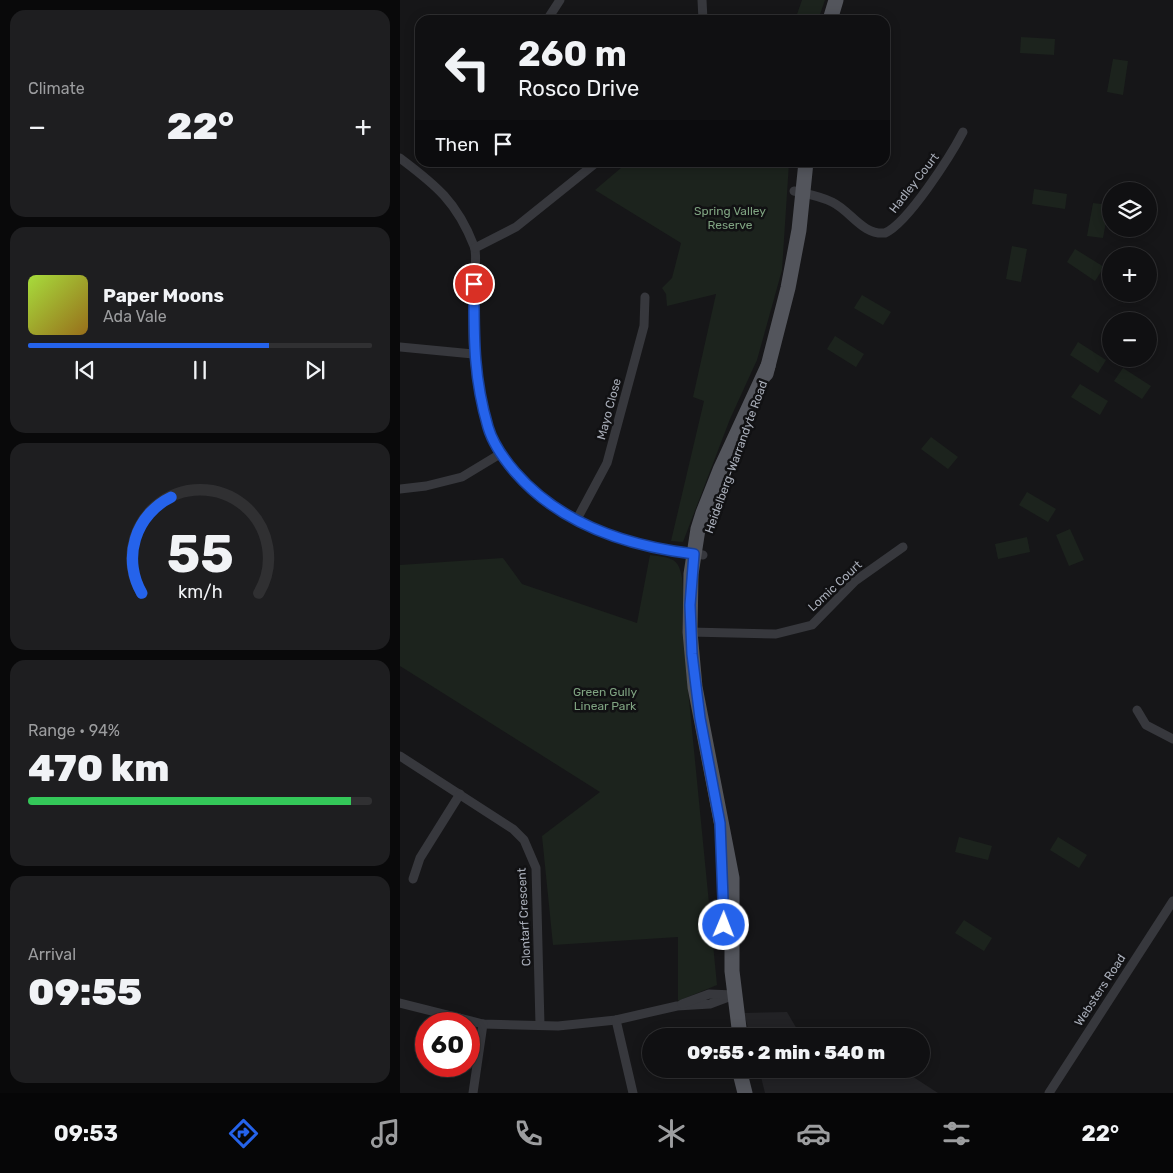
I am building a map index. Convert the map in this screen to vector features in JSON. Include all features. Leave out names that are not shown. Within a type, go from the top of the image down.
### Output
[{"type":"main road","points":[[832,15],[836,0]]},
{"type":"main road","name":"Heidelberg-Warrandyte Road","points":[[730,1028],[727,996],[720,823],[696,694],[695,632],[698,529],[710,495],[768,366],[783,313],[792,264],[798,192],[797,167]]},
{"type":"main road","name":"Heidelberg-Warrandyte Road","points":[[798,192],[805,167]]},
{"type":"main road","name":"Heidelberg-Warrandyte Road","points":[[727,996],[737,1028]]},
{"type":"main road","points":[[741,1078],[745,1093]]},
{"type":"main road","points":[[749,1078],[752,1093]]},
{"type":"street","points":[[550,15],[560,0]]},
{"type":"street","points":[[702,0],[703,15]]},
{"type":"street","name":"Hadley Court","points":[[798,192],[821,197],[834,203],[868,231],[885,233],[899,222],[938,175],[963,132]]},
{"type":"street","points":[[400,158],[437,186],[459,213],[475,248],[473,354],[488,428],[500,454],[526,485],[548,504],[576,521],[630,543],[698,554]]},
{"type":"street","points":[[475,248],[516,227],[592,167]]},
{"type":"street","name":"Mayo Close","points":[[576,521],[607,463],[644,326],[645,297]]},
{"type":"street","points":[[400,347],[473,354]]},
{"type":"street","points":[[400,489],[426,486],[462,477],[500,454]]},
{"type":"street","name":"Lomic Court","points":[[695,632],[776,634],[812,625],[855,581],[903,547]]},
{"type":"street","points":[[1137,710],[1146,726],[1173,739]]},
{"type":"street","name":"Clontarf Crescent","points":[[400,756],[513,829],[524,840],[532,855],[536,868],[540,1025]]},
{"type":"street","points":[[413,880],[420,858],[460,794]]},
{"type":"street","name":"Websters Road","points":[[1049,1093],[1173,901]]},
{"type":"street","points":[[400,1003],[483,1024],[558,1026],[616,1020],[677,1006],[710,1004],[727,996]]},
{"type":"street","points":[[616,1020],[633,1093]]},
{"type":"street","points":[[474,1093],[483,1024]]},
{"type":"shaded area","points":[[787,1012],[796,1028],[748,1028],[744,1013]]},
{"type":"shaded area","points":[[761,1078],[915,1078],[938,1093],[765,1093]]},
{"type":"green space","points":[[802,0],[825,0],[820,15],[797,15]]},
{"type":"green space","points":[[1021,37],[1055,39],[1054,55],[1020,53]]},
{"type":"green space","points":[[1113,59],[1128,61],[1123,95],[1107,92]]},
{"type":"green space","name":"Spring Valley Reserve","points":[[622,167],[789,167],[782,270],[757,360],[730,419],[683,542],[671,541],[704,401],[693,397],[716,294],[667,306],[666,294],[662,288],[672,278],[681,243],[595,190]]},
{"type":"green space","points":[[1034,189],[1067,194],[1065,209],[1032,204]]},
{"type":"green space","points":[[1093,203],[1102,204],[1103,238],[1087,236]]},
{"type":"green space","points":[[1012,246],[1027,249],[1021,282],[1006,279]]},
{"type":"green space","points":[[1075,249],[1102,266],[1102,270],[1095,281],[1067,262]]},
{"type":"green space","points":[[862,295],[891,312],[883,325],[854,308]]},
{"type":"green space","points":[[835,336],[864,354],[856,367],[827,349]]},
{"type":"green space","points":[[1078,342],[1102,357],[1102,366],[1098,373],[1070,355]]},
{"type":"green space","points":[[1123,368],[1151,386],[1142,399],[1114,381]]},
{"type":"green space","points":[[1080,384],[1108,401],[1100,415],[1071,397]]},
{"type":"green space","points":[[931,437],[958,457],[948,469],[921,449]]},
{"type":"green space","points":[[1027,492],[1056,509],[1048,522],[1019,505]]},
{"type":"green space","points":[[1070,529],[1084,560],[1069,566],[1056,535]]},
{"type":"green space","points":[[1027,537],[1030,552],[998,559],[995,544]]},
{"type":"green space","name":"Green Gully Linear Park","points":[[650,555],[673,560],[681,572],[682,628],[717,985],[678,1001],[678,937],[553,945],[542,836],[600,792],[400,666],[400,565],[503,558],[522,584],[637,623]]},
{"type":"green space","points":[[959,837],[992,846],[988,860],[955,852]]},
{"type":"green space","points":[[1058,837],[1087,855],[1079,868],[1050,850]]},
{"type":"green space","points":[[964,920],[992,938],[984,951],[955,933]]},
{"type":"route","points":[[474,284],[473,354],[488,428],[500,454],[526,485],[548,504],[576,521],[630,543],[656,549],[694,554],[691,574],[690,632],[695,687],[720,823],[724,880],[724,925]]}]
